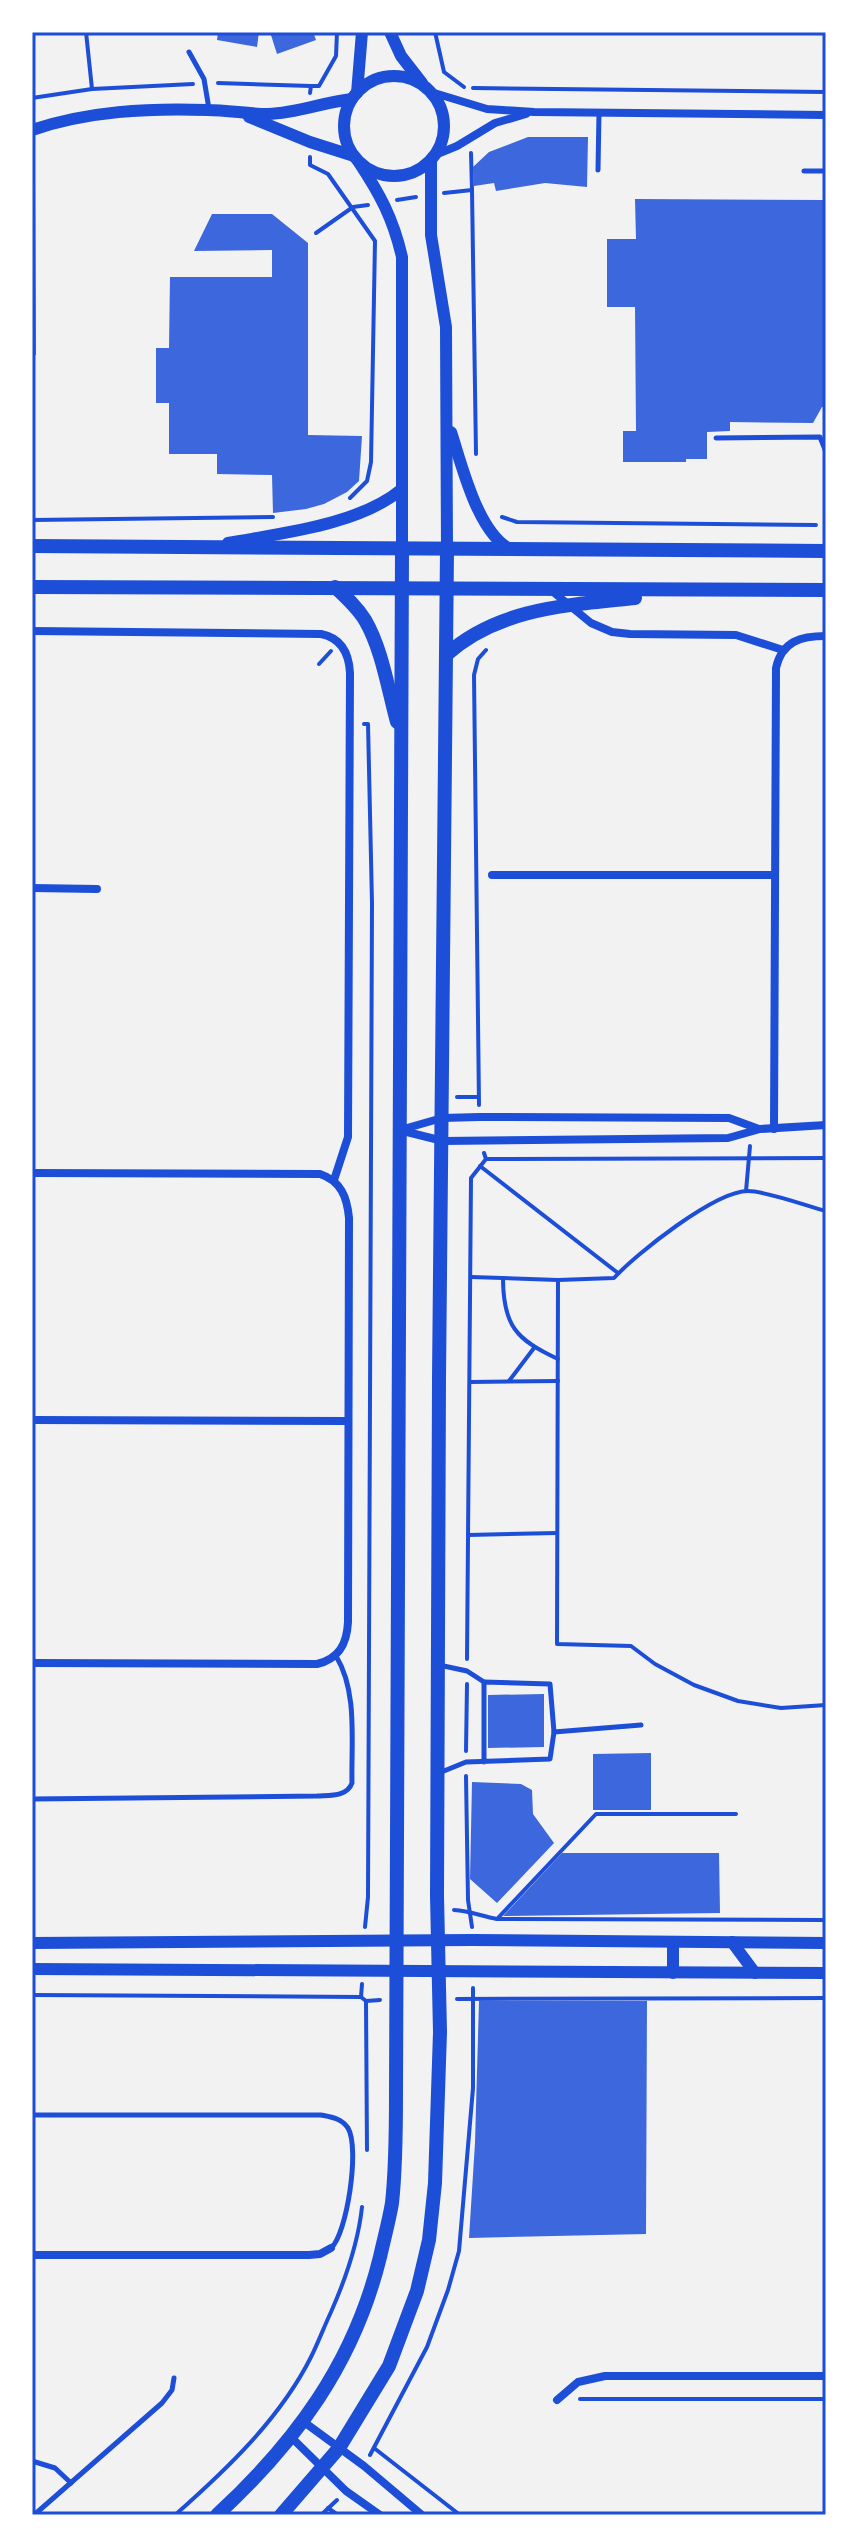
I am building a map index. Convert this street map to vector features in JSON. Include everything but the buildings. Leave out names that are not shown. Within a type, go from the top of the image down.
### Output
[{"type":"main road","points":[[32,546],[826,551]]},
{"type":"main road","points":[[217,2515],[250,2485],[292,2438],[334,2374],[351,2340],[372,2284],[386,2234],[394,2176],[402,550]]},
{"type":"main road","points":[[281,2515],[339,2448],[389,2366],[417,2291],[429,2240],[435,2183],[439,1999],[437,1774],[447,550]]},
{"type":"main road","points":[[32,587],[826,590]]},
{"type":"main road","points":[[335,587],[357,608],[366,623],[375,644],[401,737]]},
{"type":"main road","points":[[446,655],[483,629],[521,614],[568,605],[699,590]]},
{"type":"street","points":[[362,32],[354,96],[346,112],[344,127],[347,143],[385,202],[397,236],[403,276],[402,550]]},
{"type":"street","points":[[390,32],[407,65],[441,106],[444,123],[443,140],[433,157],[430,195],[431,235],[446,327],[447,550]]},
{"type":"street","points":[[32,130],[56,122],[117,112],[291,112],[354,96],[369,83],[383,77],[398,76],[487,109],[826,115]]},
{"type":"street","points":[[243,114],[356,158],[379,173],[403,175],[495,123],[534,112]]},
{"type":"street","points":[[447,421],[497,540],[512,550]]},
{"type":"street","points":[[206,548],[304,528],[356,513],[385,501],[402,489]]},
{"type":"street","points":[[550,589],[591,623],[612,632],[736,635],[783,650]]},
{"type":"street","points":[[32,631],[315,634],[336,640],[345,651],[349,664],[348,1137],[334,1180]]},
{"type":"street","points":[[774,1129],[776,668],[783,650],[797,639],[826,636]]},
{"type":"street","points":[[492,875],[775,875]]},
{"type":"street","points":[[32,888],[97,889]]},
{"type":"street","points":[[399,1130],[442,1118],[479,1117],[729,1118],[760,1129]]},
{"type":"street","points":[[399,1130],[443,1141],[728,1138],[760,1129],[826,1125]]},
{"type":"street","points":[[32,1173],[312,1174],[334,1180],[346,1198],[349,1218],[348,1631],[343,1648],[324,1662],[304,1664],[32,1663]]},
{"type":"street","points":[[32,1420],[348,1421]]},
{"type":"street","points":[[32,1943],[472,1940],[826,1943]]},
{"type":"street","points":[[732,1942],[755,1973]]},
{"type":"street","points":[[68,1969],[69,1943]]},
{"type":"street","points":[[673,1943],[673,1973]]},
{"type":"street","points":[[32,1969],[826,1973]]},
{"type":"street","points":[[32,2255],[309,2255],[331,2248]]},
{"type":"street","points":[[557,2400],[578,2382],[605,2376],[826,2376]]},
{"type":"street","points":[[304,2422],[364,2466],[422,2515]]},
{"type":"street","points":[[292,2438],[346,2491],[380,2515]]},
{"type":"lane","points":[[189,52],[206,83],[209,110]]},
{"type":"lane","points":[[598,170],[599,112]]},
{"type":"lane","points":[[804,171],[826,171]]},
{"type":"lane","points":[[716,438],[820,437],[826,452]]},
{"type":"lane","points":[[32,1799],[317,1796],[345,1792],[352,1783],[350,1699],[345,1670],[336,1656]]},
{"type":"lane","points":[[437,1774],[466,1762],[550,1759],[554,1732],[550,1684],[484,1682],[467,1671],[438,1665]]},
{"type":"lane","points":[[484,1682],[484,1762]]},
{"type":"lane","points":[[554,1732],[641,1725]]},
{"type":"lane","points":[[32,2115],[321,2115],[336,2118],[348,2128],[353,2158],[341,2234],[331,2248]]},
{"type":"lane","points":[[34,2515],[162,2403],[172,2390],[174,2378]]},
{"type":"lane","points":[[32,2461],[55,2468],[71,2483]]},
{"type":"path","points":[[86,32],[92,89]]},
{"type":"path","points":[[32,98],[92,89],[206,83],[311,86]]},
{"type":"path","points":[[471,88],[826,92]]},
{"type":"path","points":[[310,165],[328,174],[375,241],[371,462],[364,486],[340,504]]},
{"type":"path","points":[[316,233],[353,207],[472,190],[476,458]]},
{"type":"path","points":[[486,509],[517,522],[826,525]]},
{"type":"path","points":[[32,520],[286,517]]},
{"type":"path","points":[[479,1117],[474,675],[478,659],[493,645],[483,629]]},
{"type":"path","points":[[349,724],[368,724],[372,903],[368,1882],[365,1942]]},
{"type":"path","points":[[480,1140],[486,1159]]},
{"type":"path","points":[[746,1191],[750,1146]]},
{"type":"path","points":[[472,1940],[472,1911],[468,1900],[466,1762],[471,1178],[486,1159],[826,1158]]},
{"type":"path","points":[[480,1166],[618,1273]]},
{"type":"path","points":[[370,1178],[398,1179]]},
{"type":"path","points":[[471,1277],[614,1278],[635,1256],[710,1204],[746,1191],[826,1211]]},
{"type":"path","points":[[503,1278],[503,1301],[510,1325],[534,1348],[558,1359]]},
{"type":"path","points":[[558,1280],[557,1644],[631,1646],[655,1664],[694,1685],[738,1701],[781,1708],[826,1705]]},
{"type":"path","points":[[509,1381],[534,1348]]},
{"type":"path","points":[[470,1382],[558,1381]]},
{"type":"path","points":[[468,1535],[557,1533]]},
{"type":"path","points":[[497,1919],[596,1814],[736,1814]]},
{"type":"path","points":[[365,1910],[397,1910]]},
{"type":"path","points":[[437,1910],[472,1911],[497,1919],[826,1920]]},
{"type":"path","points":[[363,1972],[367,2153]]},
{"type":"path","points":[[364,2466],[427,2347],[459,2251],[472,2103],[472,1972]]},
{"type":"path","points":[[32,1995],[396,2000]]},
{"type":"path","points":[[439,1999],[826,1998]]},
{"type":"path","points":[[175,2515],[247,2446],[284,2400],[310,2359],[351,2262],[359,2235],[362,2207]]},
{"type":"path","points":[[557,2400],[826,2399]]},
{"type":"path","points":[[374,2448],[460,2515]]},
{"type":"path","points":[[321,2515],[346,2491]]},
{"type":"path","points":[[328,2508],[338,2515]]}]
